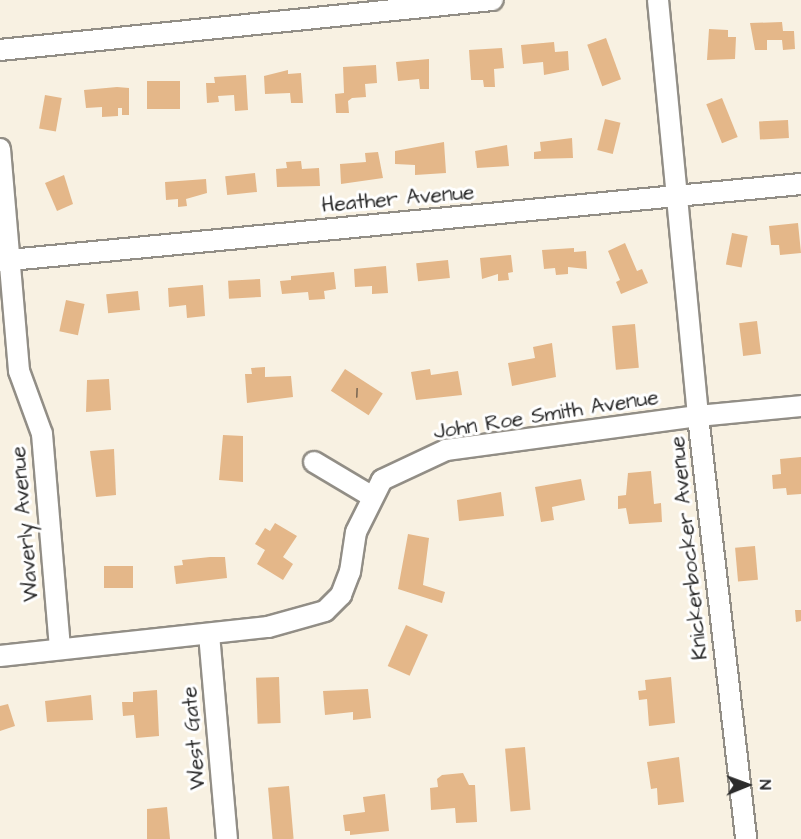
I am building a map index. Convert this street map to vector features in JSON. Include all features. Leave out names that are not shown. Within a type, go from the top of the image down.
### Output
[{"type":"street","points":[[0,50],[492,0]]},
{"type":"street","name":"Knickerbocker Avenue","points":[[658,0],[698,416],[746,839]]},
{"type":"street","name":"Waverly Avenue","points":[[0,149],[4,261],[19,371],[42,434],[60,648]]},
{"type":"street","name":"Heather Avenue","points":[[4,261],[801,184]]},
{"type":"street","name":"John Roe Smith Avenue","points":[[0,656],[268,627],[325,611],[340,595],[350,572],[356,532],[371,496],[382,480],[446,450],[698,416],[801,406]]},
{"type":"street","points":[[314,462],[371,496]]},
{"type":"street","name":"West Gate","points":[[209,634],[227,839]]},
{"type":"building","points":[[782,22],[783,31],[794,31],[795,49],[783,50],[782,40],[767,40],[767,50],[755,50],[750,23]]},
{"type":"building","points":[[709,29],[728,30],[728,37],[736,37],[735,59],[707,60]]},
{"type":"building","points":[[606,38],[621,79],[602,86],[587,45]]},
{"type":"building","points":[[554,42],[555,52],[568,51],[569,70],[544,75],[543,62],[523,64],[521,45]]},
{"type":"building","points":[[502,48],[504,68],[494,69],[495,87],[484,87],[483,80],[471,80],[469,50]]},
{"type":"building","points":[[429,59],[429,89],[420,89],[419,79],[398,81],[396,62]]},
{"type":"building","points":[[376,65],[377,83],[365,84],[366,97],[352,98],[348,101],[349,113],[336,113],[335,94],[344,93],[343,67]]},
{"type":"building","points":[[288,70],[288,74],[301,73],[303,103],[291,103],[290,93],[265,94],[264,76]]},
{"type":"building","points":[[246,75],[248,110],[235,111],[234,95],[218,96],[219,102],[207,103],[206,83],[215,83],[214,77]]},
{"type":"building","points":[[147,81],[180,81],[180,109],[147,109]]},
{"type":"building","points":[[129,88],[129,115],[122,115],[122,108],[118,108],[118,116],[102,117],[102,107],[86,108],[84,90]]},
{"type":"building","points":[[45,95],[62,98],[56,131],[39,128]]},
{"type":"building","points":[[722,98],[738,137],[722,143],[706,104]]},
{"type":"building","points":[[605,119],[621,123],[613,154],[597,150]]},
{"type":"building","points":[[788,120],[789,138],[760,139],[759,122]]},
{"type":"building","points":[[572,138],[573,158],[534,159],[534,152],[541,151],[540,142]]},
{"type":"building","points":[[444,142],[446,173],[415,175],[415,165],[395,164],[395,151]]},
{"type":"building","points":[[507,145],[509,166],[477,168],[475,151]]},
{"type":"building","points":[[378,152],[383,178],[341,184],[340,164],[366,162],[365,153]]},
{"type":"building","points":[[301,161],[302,169],[319,168],[320,186],[277,187],[276,169],[287,168],[286,162]]},
{"type":"building","points":[[255,173],[257,192],[227,195],[225,176]]},
{"type":"building","points":[[64,175],[73,204],[57,211],[45,183]]},
{"type":"building","points":[[206,179],[207,193],[186,199],[187,206],[178,207],[178,199],[166,200],[165,182]]},
{"type":"building","points":[[798,223],[801,253],[780,255],[779,245],[771,245],[769,226]]},
{"type":"building","points":[[732,233],[748,236],[742,267],[726,264]]},
{"type":"building","points":[[625,243],[637,271],[642,269],[648,283],[621,294],[616,282],[620,280],[608,251]]},
{"type":"building","points":[[574,248],[574,252],[586,251],[587,269],[568,267],[568,274],[556,275],[555,268],[544,269],[542,250]]},
{"type":"building","points":[[511,255],[513,272],[508,273],[509,280],[498,281],[498,274],[482,279],[480,258]]},
{"type":"building","points":[[448,260],[450,278],[418,281],[416,263]]},
{"type":"building","points":[[386,266],[388,293],[372,294],[372,286],[355,287],[354,269]]},
{"type":"building","points":[[334,272],[336,289],[324,291],[325,299],[309,300],[308,292],[282,294],[280,281],[291,280],[291,276]]},
{"type":"building","points":[[260,279],[261,297],[229,299],[228,281]]},
{"type":"building","points":[[203,285],[205,316],[187,318],[186,305],[169,307],[168,288]]},
{"type":"building","points":[[138,291],[140,310],[108,313],[106,294]]},
{"type":"building","points":[[66,300],[85,304],[78,335],[59,331]]},
{"type":"building","points":[[757,321],[761,354],[743,356],[739,323]]},
{"type":"building","points":[[635,324],[639,368],[616,370],[612,326]]},
{"type":"building","points":[[552,343],[556,377],[512,386],[508,363],[535,358],[533,347]]},
{"type":"building","points":[[265,367],[265,377],[291,376],[293,397],[247,403],[245,374],[252,374],[251,368]]},
{"type":"building","points":[[345,369],[383,394],[369,415],[331,391]]},
{"type":"building","points":[[430,369],[431,375],[458,371],[462,395],[416,400],[411,372]]},
{"type":"building","points":[[109,379],[111,410],[86,412],[87,380]]},
{"type":"building","points":[[223,435],[243,436],[243,482],[219,480]]},
{"type":"building","points":[[114,449],[116,495],[96,497],[90,451]]},
{"type":"building","points":[[801,457],[801,494],[787,495],[786,488],[773,489],[772,475],[781,474],[780,459]]},
{"type":"building","points":[[651,471],[654,504],[661,503],[662,522],[629,524],[626,508],[618,509],[618,496],[626,495],[628,473]]},
{"type":"building","points":[[581,479],[585,500],[552,507],[554,520],[541,522],[535,487]]},
{"type":"building","points":[[501,492],[504,516],[459,521],[457,500]]},
{"type":"building","points":[[275,523],[297,536],[283,557],[293,564],[283,580],[257,564],[265,550],[255,544],[265,528],[270,531]]},
{"type":"building","points":[[408,534],[429,538],[423,585],[445,592],[442,603],[398,589]]},
{"type":"building","points":[[755,546],[758,580],[738,582],[735,548]]},
{"type":"building","points":[[225,557],[227,578],[176,584],[174,566],[183,565],[182,560]]},
{"type":"building","points":[[104,566],[133,566],[133,588],[104,588]]},
{"type":"building","points":[[795,610],[801,610],[801,621],[796,622]]},
{"type":"building","points":[[406,625],[428,635],[410,676],[388,666]]},
{"type":"building","points":[[279,677],[281,723],[258,724],[256,678]]},
{"type":"building","points":[[671,677],[675,723],[649,726],[647,699],[639,700],[638,691],[646,690],[645,680]]},
{"type":"building","points":[[368,689],[371,718],[353,720],[353,712],[325,715],[323,691]]},
{"type":"building","points":[[157,690],[159,736],[136,738],[134,715],[123,716],[122,702],[133,702],[133,692]]},
{"type":"building","points":[[91,695],[93,720],[47,722],[45,701]]},
{"type":"building","points":[[8,704],[15,726],[0,731],[0,706]]},
{"type":"building","points":[[525,747],[530,810],[511,812],[505,749]]},
{"type":"building","points":[[679,757],[684,802],[658,805],[657,788],[651,789],[647,762]]},
{"type":"building","points":[[463,773],[469,785],[475,785],[477,822],[456,823],[455,808],[431,810],[430,788],[438,787],[437,779],[442,775]]},
{"type":"building","points":[[289,786],[294,839],[273,839],[268,788]]},
{"type":"building","points":[[385,794],[389,831],[350,835],[350,831],[345,831],[343,815],[365,812],[363,797]]},
{"type":"building","points":[[167,807],[170,839],[147,839],[147,809]]}]
